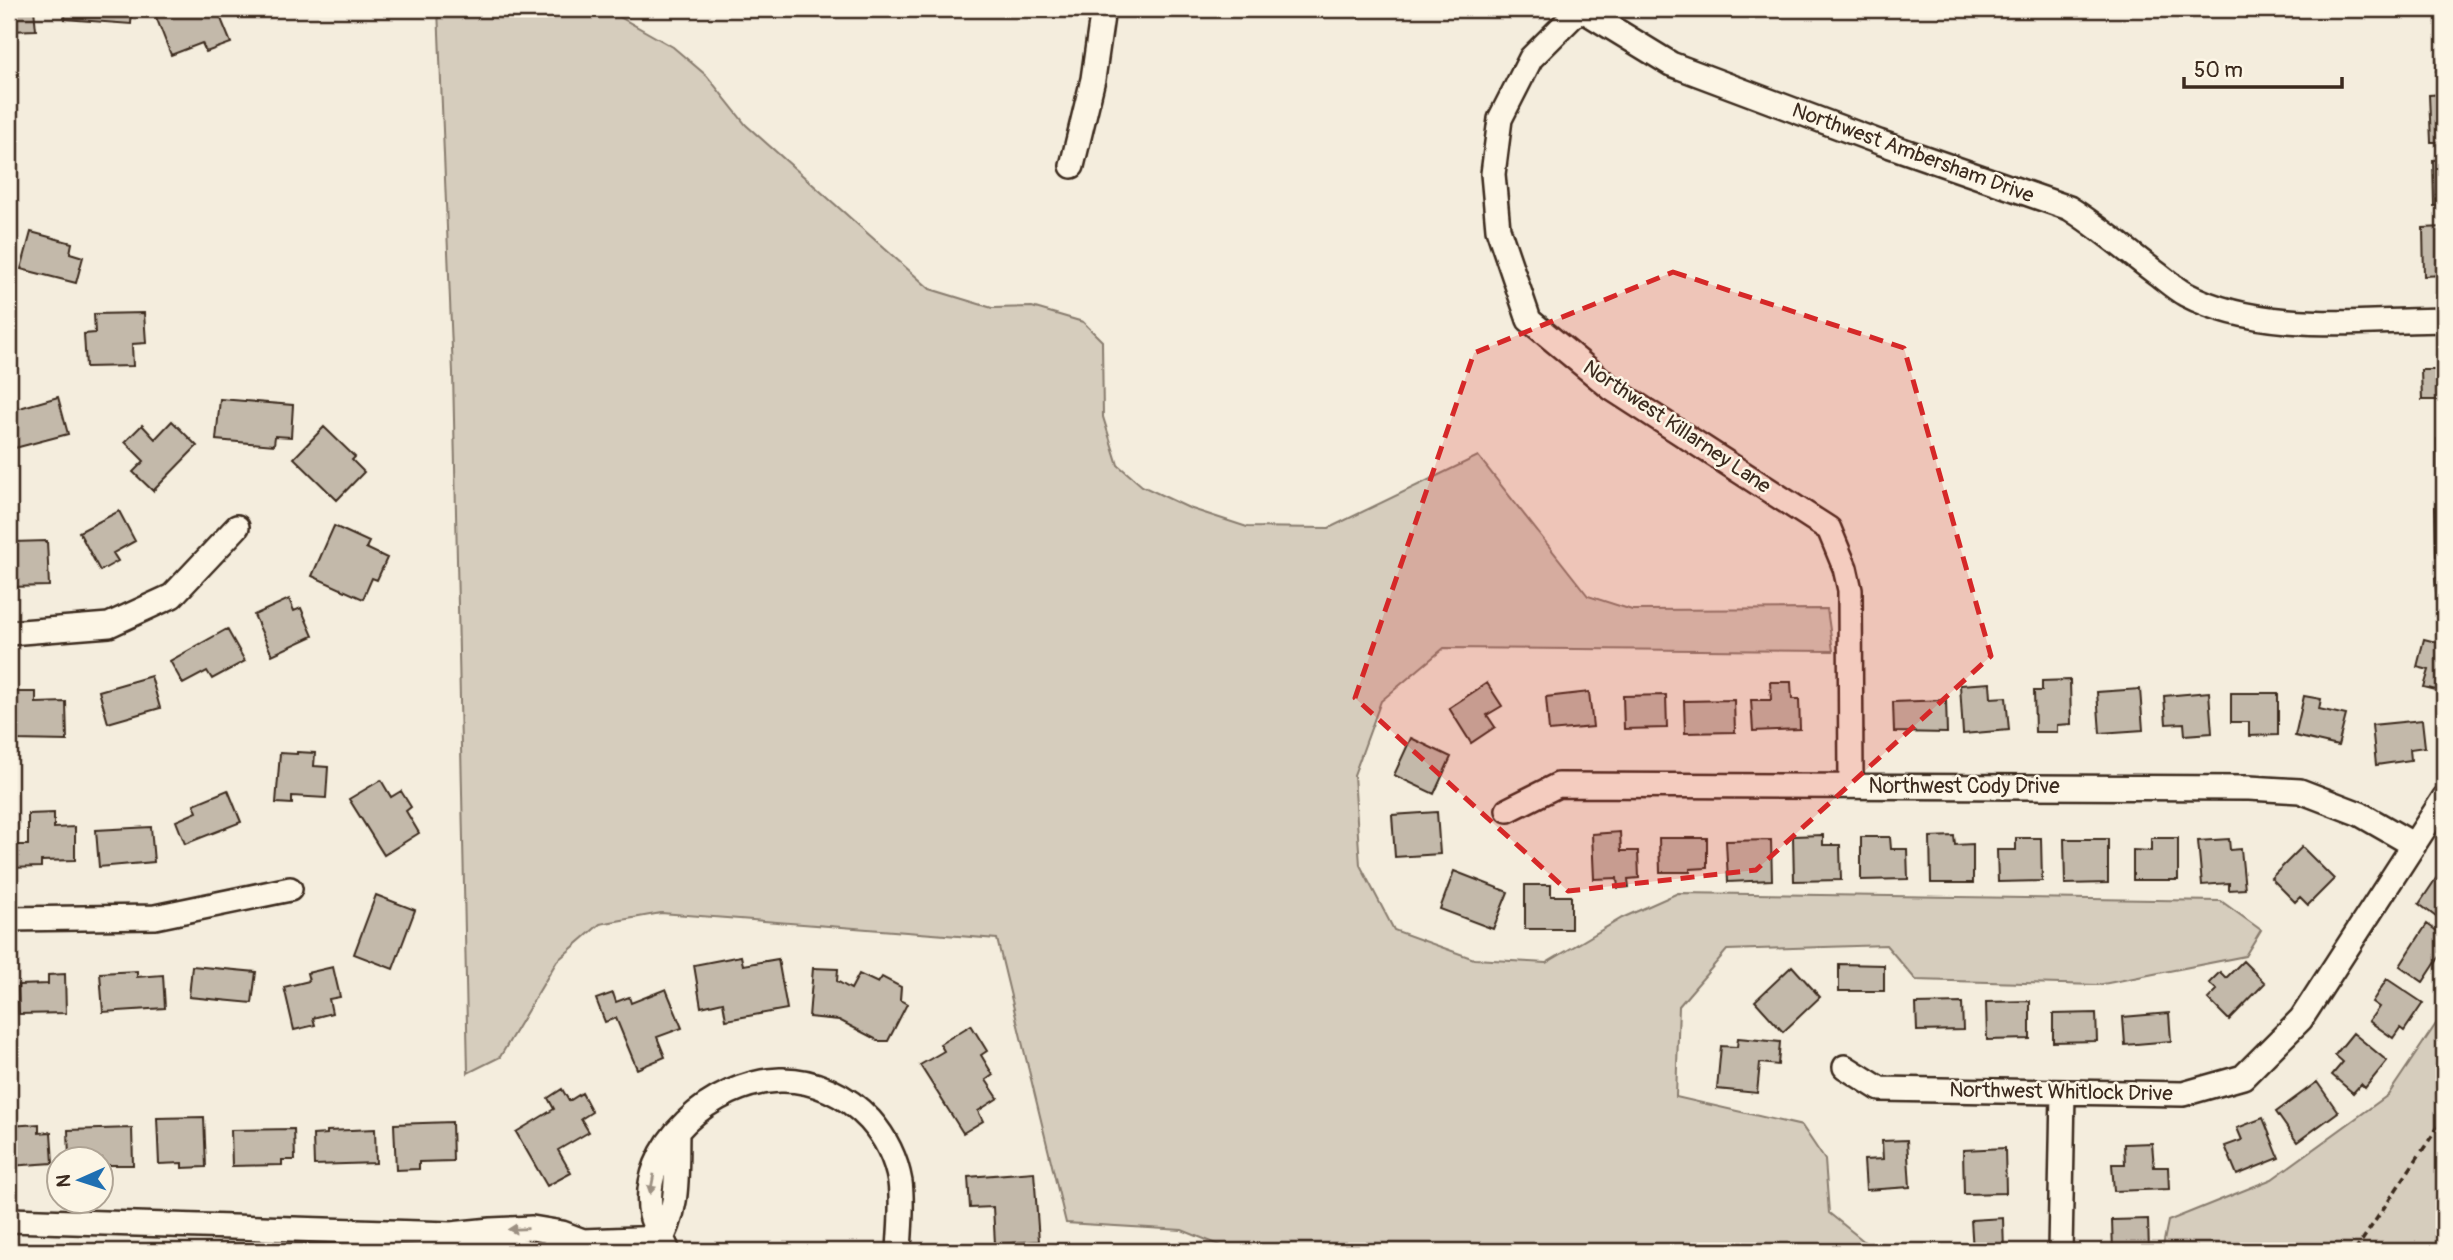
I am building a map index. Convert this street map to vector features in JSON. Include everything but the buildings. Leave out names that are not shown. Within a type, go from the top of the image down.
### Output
[{"type":"street","points":[[1072,166],[1093,79],[1103,9]]},
{"type":"street","name":"Northwest Ambersham Drive","points":[[1580,9],[1671,64],[2069,208],[2093,223],[2113,242],[2185,294],[2235,314],[2290,322],[2444,320]]},
{"type":"street","name":"Northwest Killarney Lane","points":[[1580,9],[1531,58],[1500,119],[1493,174],[1498,229],[1524,307],[1529,320],[1611,388],[1829,529],[1845,568],[1850,590],[1852,785]]},
{"type":"street","points":[[9,633],[109,625],[172,596],[237,527]]},
{"type":"street","name":"Northwest Cody Drive","points":[[1508,810],[1558,785],[2249,788],[2300,791],[2360,814],[2414,845]]},
{"type":"street","name":"Northwest Whitlock Drive","points":[[1845,1067],[1880,1089],[2183,1094],[2243,1077],[2301,1019],[2444,798]]},
{"type":"street","points":[[9,919],[155,916],[290,889]]},
{"type":"street","points":[[9,1220],[451,1234],[532,1228],[562,1233],[583,1241],[662,1247],[651,1217],[650,1193],[658,1158],[696,1113],[720,1097],[758,1083],[779,1080],[804,1082],[836,1094],[863,1113],[879,1130],[891,1152],[900,1180],[902,1205],[899,1251]]},
{"type":"street","points":[[2060,1251],[2063,1092]]},
{"type":"street","points":[[451,1234],[507,1251],[522,1251]]},
{"type":"street","points":[[551,1251],[583,1241]]},
{"type":"path","points":[[2355,1251],[2444,1118]]},
{"type":"highlighted area","points":[[1673,272],[1904,348],[1991,656],[1756,870],[1568,891],[1355,698],[1474,353]]},
{"type":"shaded area","points":[[438,9],[604,9],[673,47],[707,76],[746,125],[930,289],[992,308],[1032,307],[1083,322],[1102,341],[1103,417],[1118,465],[1142,486],[1189,508],[1247,527],[1329,528],[1478,456],[1588,596],[1632,610],[1827,609],[1833,651],[1444,648],[1381,701],[1354,775],[1360,865],[1394,930],[1474,959],[1546,963],[1622,918],[1678,893],[2221,901],[2261,930],[2245,956],[2098,985],[1916,980],[1886,945],[1727,950],[1679,1006],[1676,1097],[1802,1126],[1825,1160],[1829,1213],[1876,1251],[1234,1251],[1182,1230],[1066,1223],[997,939],[661,913],[600,924],[557,961],[500,1057],[468,1073],[453,373]]},
{"type":"shaded area","points":[[2444,1012],[2444,1251],[2162,1251],[2168,1221],[2272,1179],[2388,1095]]}]
